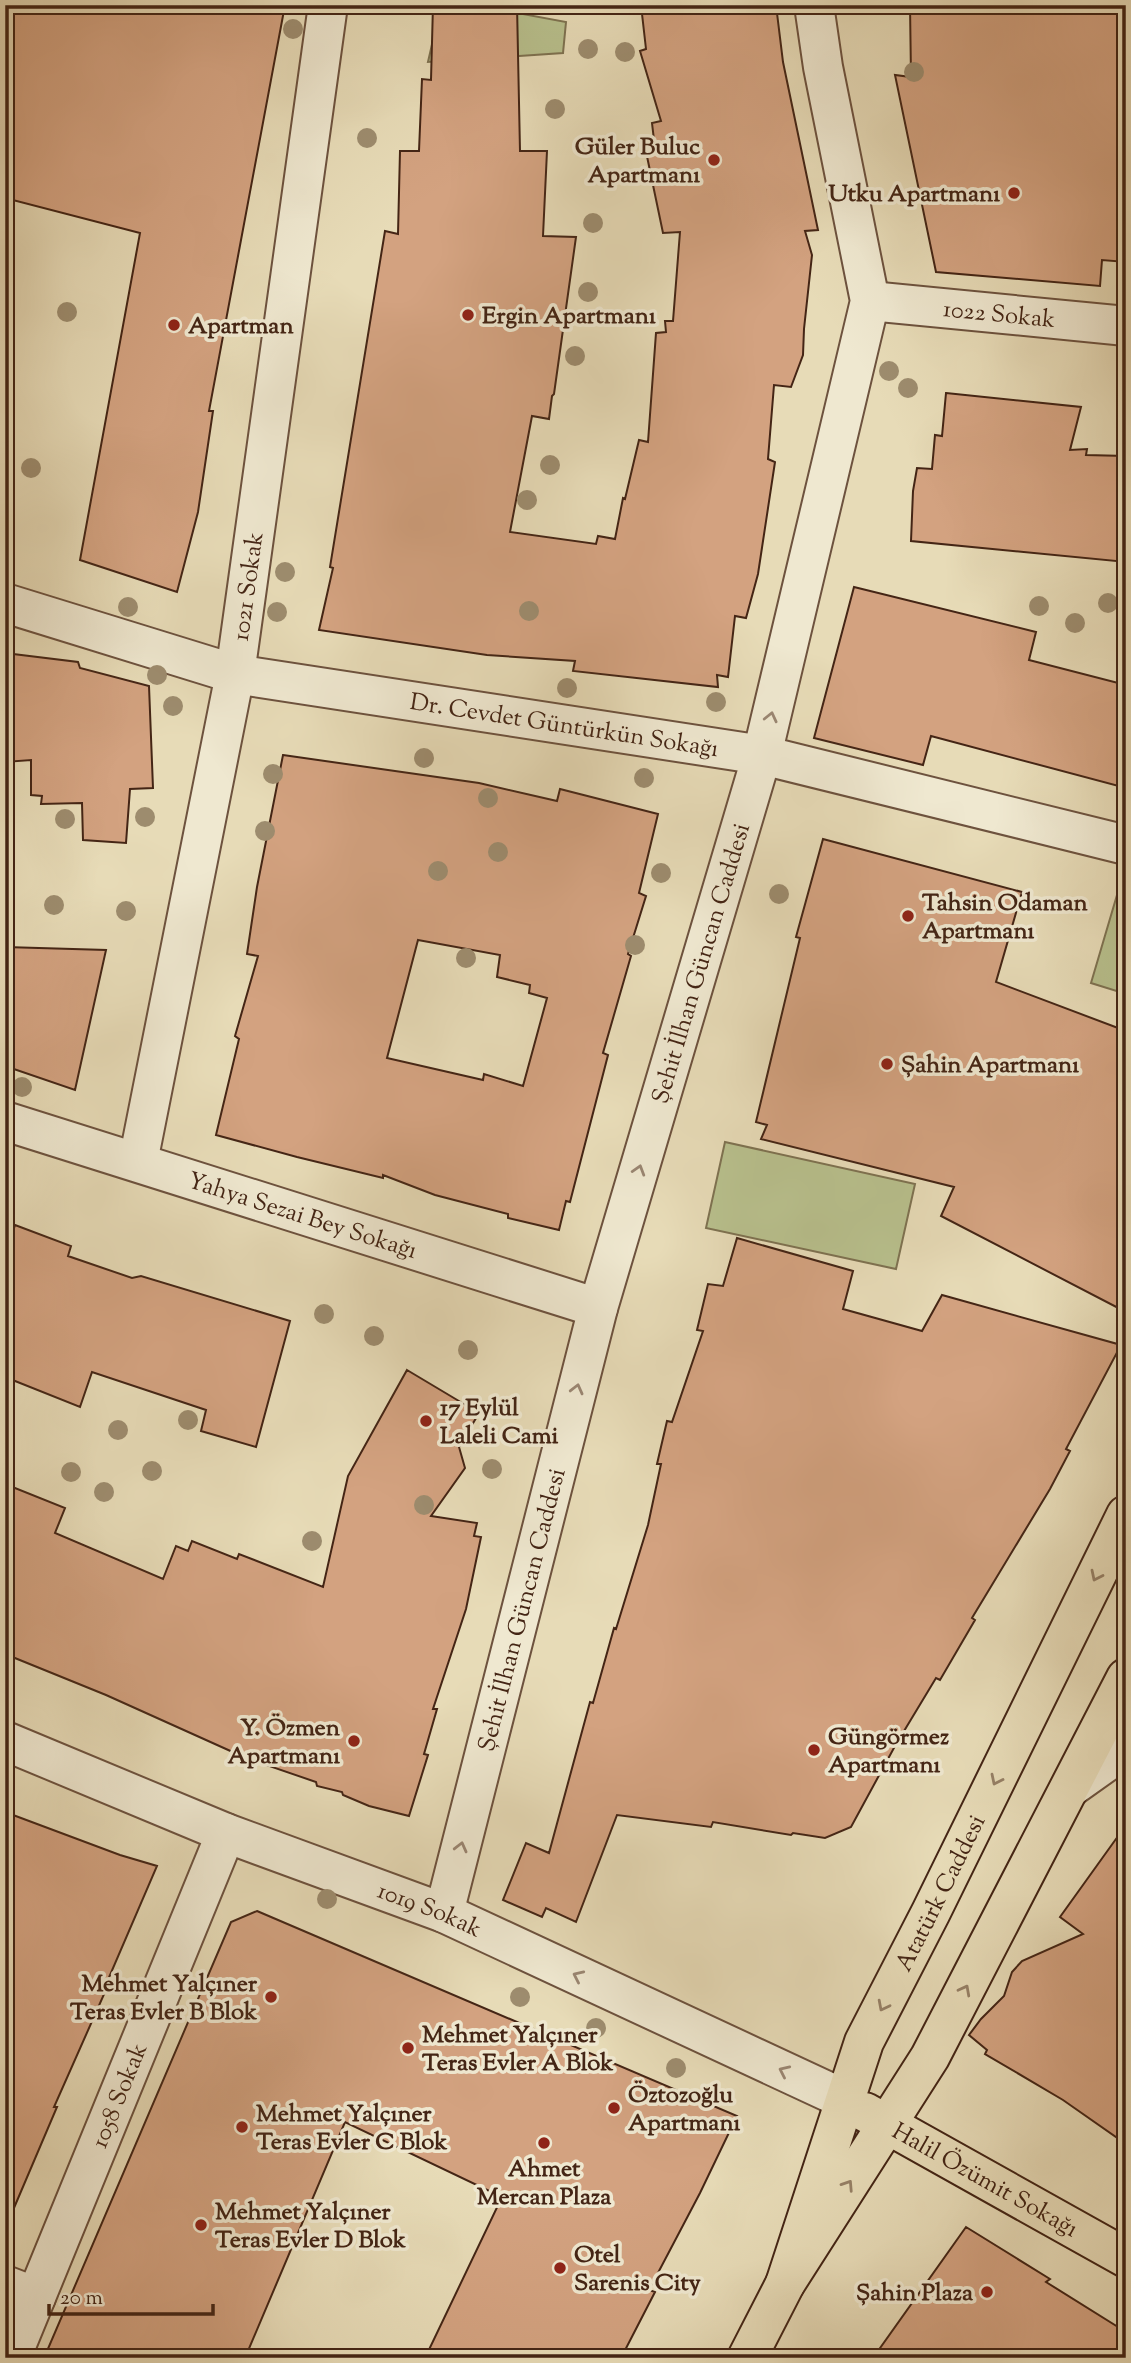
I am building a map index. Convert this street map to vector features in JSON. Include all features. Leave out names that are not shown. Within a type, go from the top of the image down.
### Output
[{"type":"main road","name":"Atatürk Caddesi","points":[[785,2284],[864,2042],[931,1912],[1126,1515]]},
{"type":"main road","name":"Atatürk Caddesi","points":[[747,2358],[785,2284],[930,2057],[1126,1678]]},
{"type":"main road","name":"Halil Özümit Sokağı","points":[[846,2100],[1126,2258]]},
{"type":"street","name":"1021 Sokak","points":[[138,1162],[235,674],[328,5]]},
{"type":"street","name":"Şehit İlhan Güncan Caddesi","points":[[444,1913],[598,1308],[762,755],[870,301],[823,67],[814,5]]},
{"type":"street","name":"1022 Sokak","points":[[870,301],[1126,326]]},
{"type":"street","name":"Dr. Cevdet Güntürkün Sokağı","points":[[5,603],[235,674],[762,755],[1126,845]]},
{"type":"street","name":"Yahya Sezai Bey Sokağı","points":[[5,1121],[598,1308]]},
{"type":"street","name":"1019 Sokak","points":[[5,1741],[226,1833],[444,1913],[846,2100]]},
{"type":"street","points":[[1071,1787],[1126,1748]]},
{"type":"street","name":"1058 Sokak","points":[[11,2358],[20,2291],[226,1833]]},
{"type":"green space","points":[[441,5],[474,5],[566,22],[563,53],[428,62]]},
{"type":"green space","points":[[1117,895],[1126,898],[1126,994],[1091,983]]},
{"type":"green space","points":[[725,1142],[915,1184],[896,1269],[706,1228]]},
{"type":"building","points":[[5,5],[285,5],[209,411],[213,411],[198,512],[177,592],[80,560],[140,233],[5,198]]},
{"type":"building","points":[[433,5],[517,5],[520,151],[547,151],[543,236],[576,237],[549,419],[532,416],[510,532],[596,544],[598,536],[615,539],[639,440],[648,442],[656,333],[666,332],[665,321],[673,321],[680,232],[663,233],[644,142],[654,140],[652,123],[661,121],[640,51],[646,49],[641,5],[776,5],[783,62],[818,230],[805,231],[812,255],[803,355],[791,387],[774,385],[768,459],[775,462],[758,574],[746,618],[735,616],[728,677],[717,675],[718,687],[573,671],[575,661],[487,655],[319,630],[333,568],[330,567],[385,231],[398,234],[400,151],[419,151],[422,79],[431,80]]},
{"type":"building","name":"Utku Apartmanı","points":[[910,5],[1126,5],[1126,262],[1102,260],[1100,286],[936,272],[895,75],[911,77]]},
{"type":"building","points":[[946,393],[1081,407],[1070,450],[1087,449],[1086,455],[1126,456],[1126,562],[911,541],[913,491],[917,468],[932,469],[935,435],[942,436]]},
{"type":"building","points":[[854,587],[1036,632],[1029,660],[1126,685],[1126,788],[931,736],[923,765],[814,738]]},
{"type":"building","points":[[5,653],[78,662],[80,668],[149,686],[153,788],[130,789],[126,843],[83,840],[82,803],[41,804],[42,796],[31,795],[31,760],[5,762]]},
{"type":"building","points":[[283,755],[479,783],[557,801],[560,789],[658,814],[639,893],[646,896],[603,1053],[608,1055],[570,1202],[566,1201],[559,1230],[508,1218],[508,1214],[435,1195],[383,1175],[383,1178],[216,1135],[239,1039],[235,1036],[258,956],[247,954]],"holes":[[[418,940],[500,955],[497,977],[530,985],[529,993],[547,998],[523,1086],[484,1074],[483,1080],[387,1058]]]},
{"type":"building","points":[[823,839],[1022,892],[996,982],[1126,1031],[1126,1312],[941,1216],[954,1187],[761,1139],[767,1125],[756,1122],[800,938],[796,937]]},
{"type":"building","points":[[5,947],[106,950],[75,1090],[5,1066]]},
{"type":"building","points":[[15,1225],[71,1246],[68,1256],[132,1278],[141,1276],[290,1321],[256,1447],[201,1431],[206,1410],[92,1372],[80,1407],[5,1377],[5,1256]]},
{"type":"building","points":[[737,1238],[853,1271],[843,1309],[922,1331],[942,1295],[1121,1345],[1066,1449],[1070,1451],[1050,1489],[972,1618],[975,1620],[940,1680],[936,1678],[895,1746],[851,1827],[825,1838],[713,1822],[711,1827],[617,1815],[576,1922],[546,1908],[542,1917],[503,1900],[526,1843],[549,1853],[590,1702],[593,1703],[648,1525],[661,1464],[657,1464],[667,1421],[672,1422],[703,1331],[697,1330],[708,1284],[723,1286]]},
{"type":"building","points":[[407,1370],[479,1413],[459,1447],[465,1468],[431,1516],[477,1523],[474,1536],[481,1537],[466,1609],[433,1709],[437,1709],[424,1754],[428,1755],[409,1816],[369,1806],[343,1795],[342,1792],[317,1786],[316,1782],[246,1758],[106,1695],[5,1654],[5,1484],[65,1508],[55,1533],[163,1579],[176,1546],[188,1551],[192,1541],[237,1559],[239,1554],[323,1587],[348,1476]]},
{"type":"building","points":[[5,1812],[157,1866],[5,2229]]},
{"type":"building","points":[[1126,1825],[1126,2144],[1063,2100],[985,2054],[987,2050],[969,2035],[1004,1996],[1012,1972],[1022,1961],[1083,1934],[1060,1917]]},
{"type":"building","points":[[257,1911],[737,2116],[649,2290],[655,2292],[621,2358],[425,2358],[502,2197],[345,2122],[245,2358],[44,2358],[231,1922]]},
{"type":"building","name":"Şahin Plaza","points":[[966,2227],[1050,2279],[1046,2282],[1126,2332],[1126,2358],[873,2358]]},
{"type":"place","name":"Güler Buluc Apartmanı","points":[[714,160]]},
{"type":"place","name":"Utku Apartmanı","points":[[1014,193]]},
{"type":"place","name":"Ergin Apartmanı","points":[[468,315]]},
{"type":"place","name":"Apartman","points":[[174,325]]},
{"type":"place","name":"Tahsin Odaman Apartmanı","points":[[908,916]]},
{"type":"place","name":"Şahin Apartmanı","points":[[887,1064]]},
{"type":"place","name":"17 Eylül Laleli Cami","points":[[426,1421]]},
{"type":"place","name":"Y. Özmen Apartmanı","points":[[354,1741]]},
{"type":"place","name":"Güngörmez Apartmanı","points":[[814,1750]]},
{"type":"place","name":"Mehmet Yalçıner Teras Evler B Blok","points":[[271,1997]]},
{"type":"place","name":"Mehmet Yalçıner Teras Evler A Blok","points":[[408,2048]]},
{"type":"place","name":"Öztozoğlu Apartmanı","points":[[614,2108]]},
{"type":"place","name":"Mehmet Yalçıner Teras Evler C Blok","points":[[242,2127]]},
{"type":"place","name":"Ahmet Mercan Plaza","points":[[544,2143]]},
{"type":"place","name":"Mehmet Yalçıner Teras Evler D Blok","points":[[201,2225]]},
{"type":"place","name":"Otel Sarenis City","points":[[560,2268]]},
{"type":"place","name":"Şahin Plaza","points":[[987,2292]]}]
